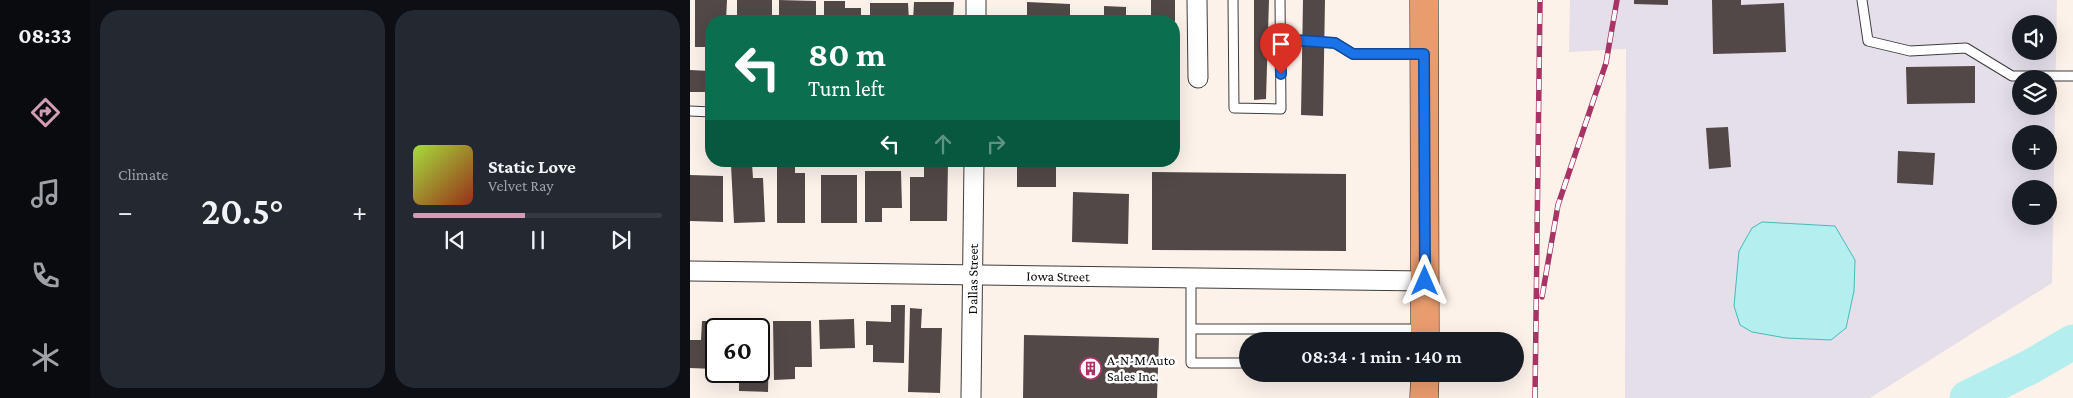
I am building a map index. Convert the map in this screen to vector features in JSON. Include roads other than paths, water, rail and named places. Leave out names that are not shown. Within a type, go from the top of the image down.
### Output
[{"type":"main road","points":[[1424,0],[1425,332]]},
{"type":"main road","points":[[1424,398],[1425,382]]},
{"type":"street","points":[[976,0],[976,15]]},
{"type":"street","points":[[1197,0],[1198,78]]},
{"type":"street","name":"Dallas Street","points":[[971,398],[974,167]]},
{"type":"street","name":"Iowa Street","points":[[690,271],[1425,281]]},
{"type":"lane","points":[[1233,0],[1234,108],[1281,109],[1280,0]]},
{"type":"lane","points":[[1862,0],[1868,41],[1910,51],[1966,48],[2012,76],[2073,76]]},
{"type":"lane","points":[[1280,39],[1335,43],[1353,54],[1424,54]]},
{"type":"lane","points":[[690,112],[705,112]]},
{"type":"lane","points":[[1191,278],[1191,363],[1239,363]]},
{"type":"lane","points":[[1191,328],[1325,332]]},
{"type":"water","points":[[1762,222],[1835,226],[1855,260],[1854,291],[1846,328],[1831,340],[1786,338],[1752,332],[1740,325],[1734,306],[1739,251],[1752,228]]},
{"type":"waterway","points":[[1967,398],[2030,367],[2073,342]]},
{"type":"railway","points":[[1535,398],[1540,0]]},
{"type":"railway","points":[[1542,297],[1558,205],[1606,63],[1617,0]]},
{"type":"place","name":"A-N-M Auto Sales Inc.","points":[[1091,368]]}]
